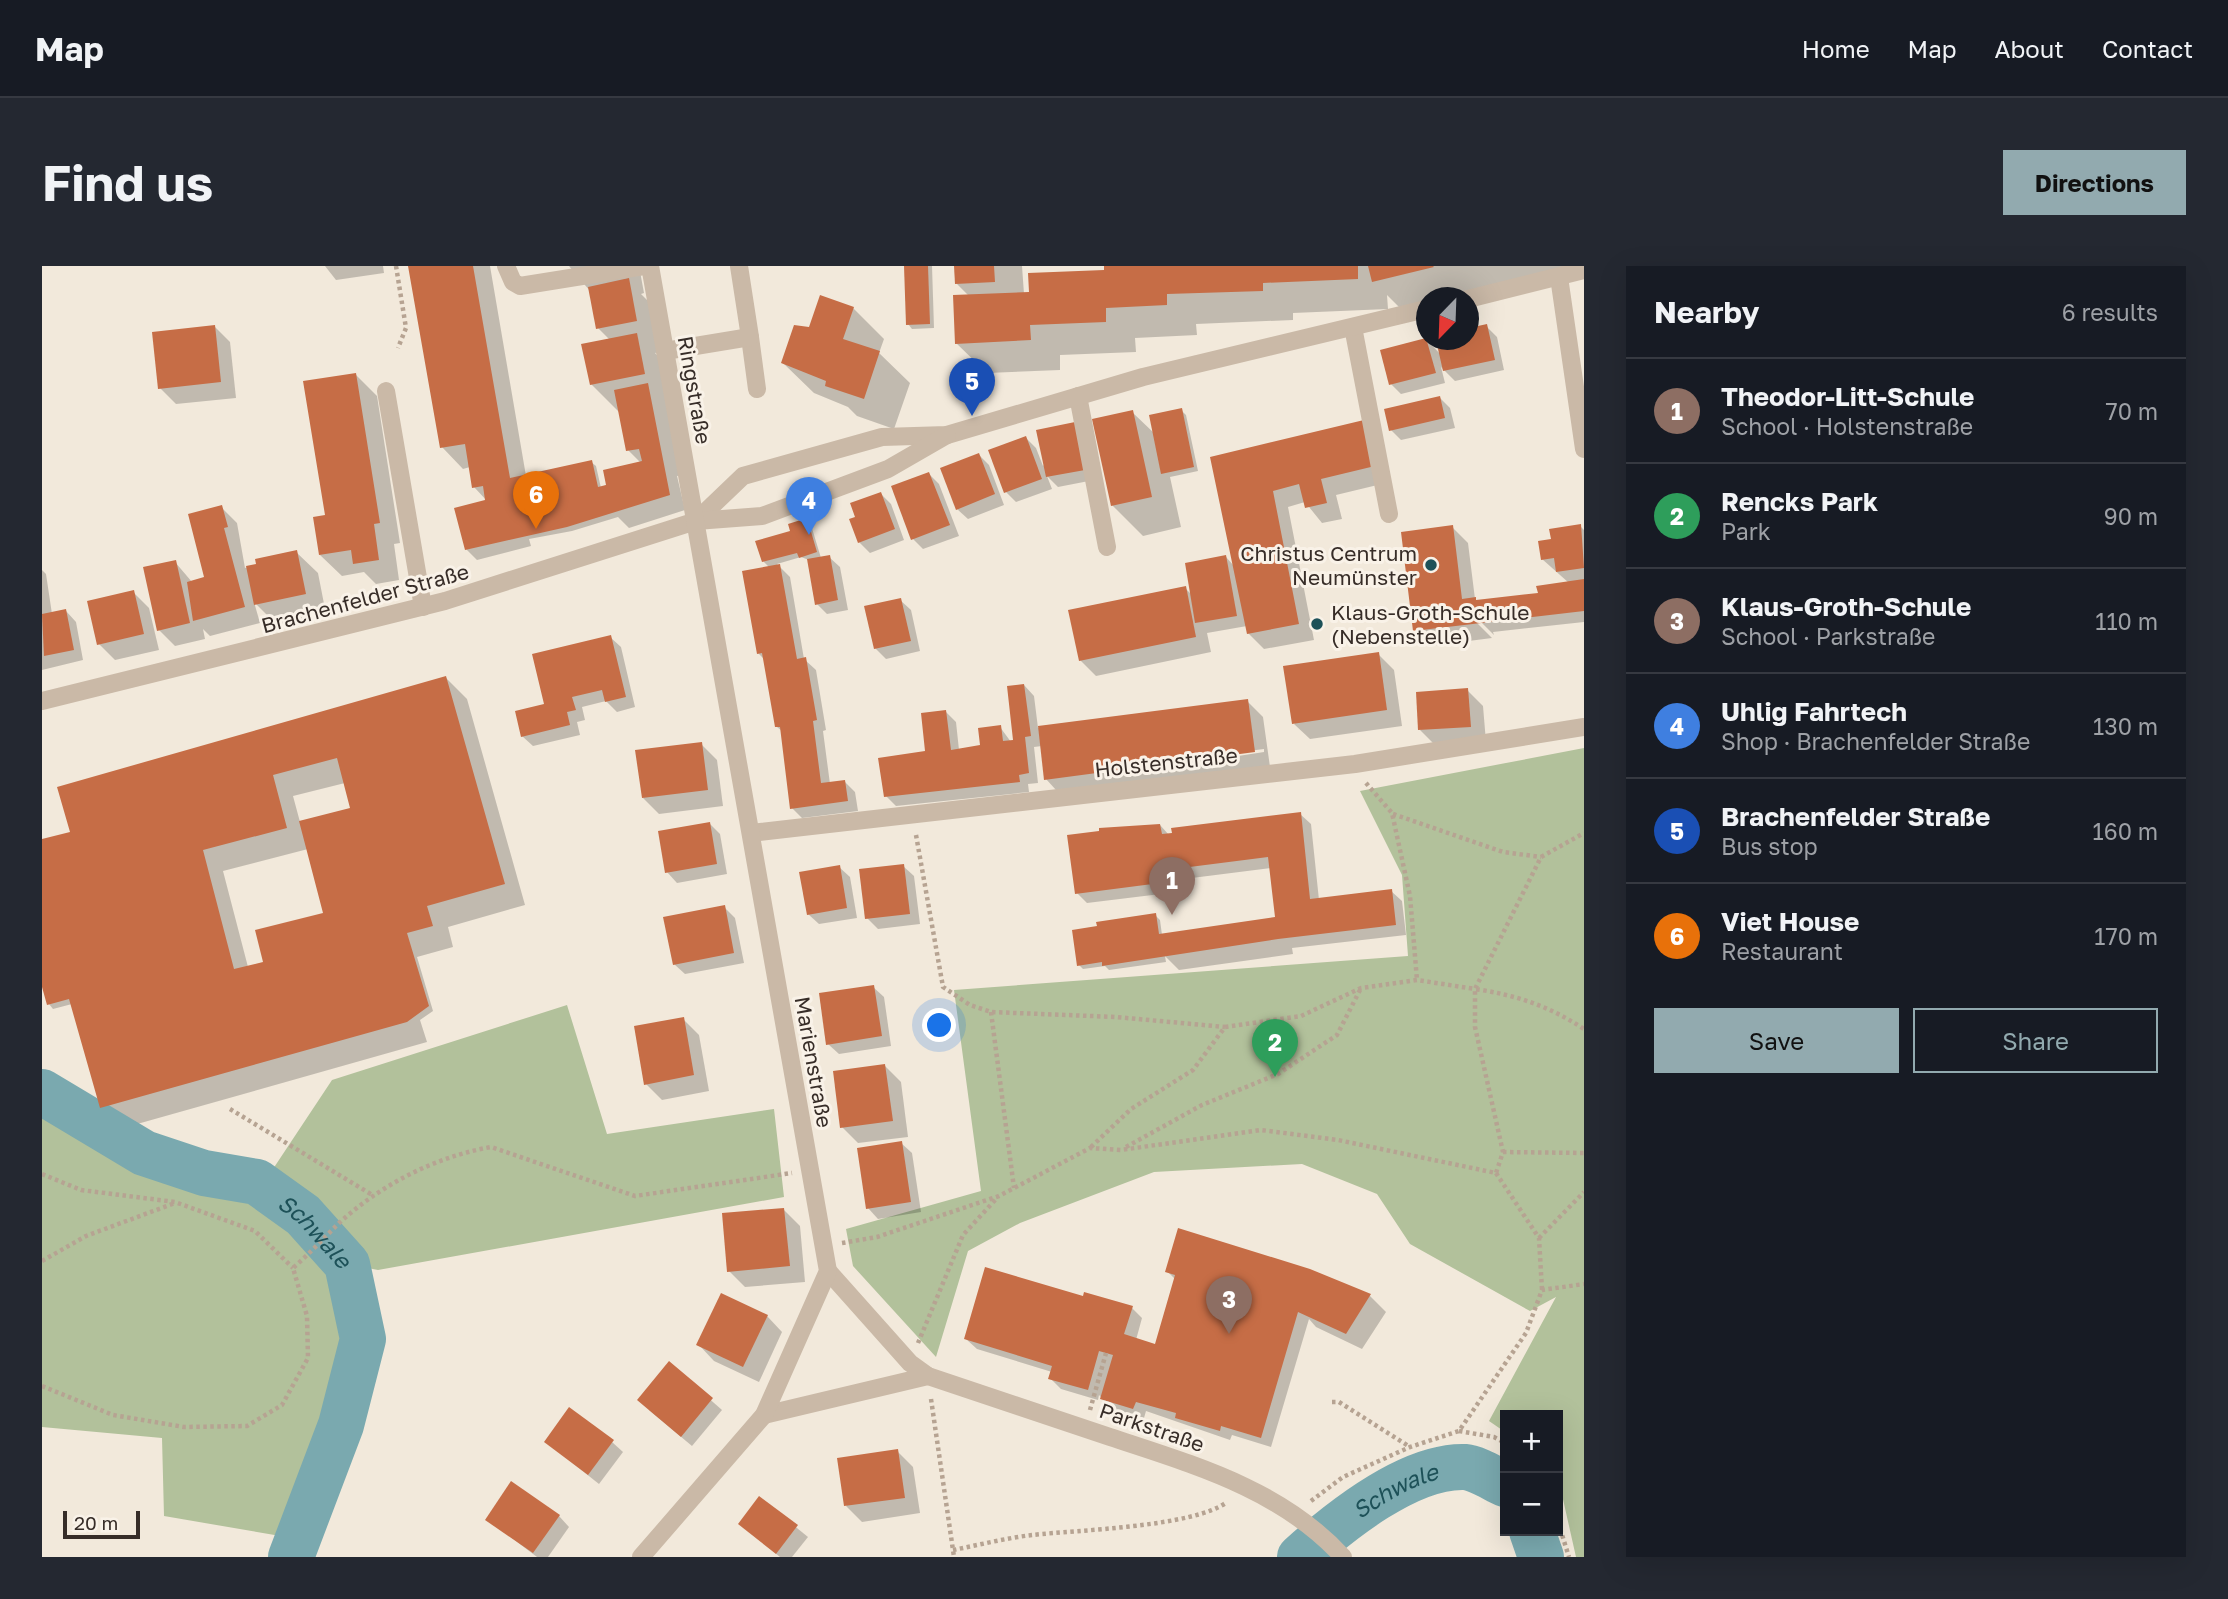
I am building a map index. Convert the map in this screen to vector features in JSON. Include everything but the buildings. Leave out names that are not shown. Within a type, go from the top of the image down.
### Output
[{"type":"street","points":[[506,266],[513,282],[530,286],[644,266]]},
{"type":"street","name":"Ringstraße","points":[[650,266],[696,521]]},
{"type":"street","points":[[739,266],[757,389]]},
{"type":"street","points":[[1479,296],[1584,270]]},
{"type":"street","points":[[1559,277],[1584,449]]},
{"type":"street","name":"Brachenfelder Straße","points":[[42,701],[423,607],[696,521],[762,516],[888,469],[947,435],[1143,377],[1416,311]]},
{"type":"street","points":[[1353,327],[1390,514]]},
{"type":"street","points":[[665,351],[750,337]]},
{"type":"street","points":[[386,391],[423,607]]},
{"type":"street","points":[[1078,396],[1107,547]]},
{"type":"street","name":"Brachenfelder Straße","points":[[696,521],[743,476],[882,437],[947,435]]},
{"type":"street","name":"Marienstraße","points":[[696,521],[828,1271]]},
{"type":"street","name":"Holstenstraße","points":[[751,833],[1355,764],[1584,727]]},
{"type":"street","points":[[641,1557],[764,1415],[828,1271],[910,1363],[928,1376]]},
{"type":"street","points":[[764,1415],[928,1376]]},
{"type":"street","name":"Parkstraße","points":[[928,1376],[1202,1467],[1247,1486],[1300,1519],[1338,1552]]},
{"type":"path","points":[[396,266],[406,328],[398,348]]},
{"type":"path","points":[[1355,764],[1369,790],[1392,814],[1503,852],[1541,857]]},
{"type":"path","points":[[912,813],[943,987],[970,1005],[991,1012],[1116,1017],[1225,1027],[1301,1016],[1361,988],[1417,980],[1509,994],[1553,1009],[1584,1029]]},
{"type":"path","points":[[1392,814],[1410,896],[1417,980]]},
{"type":"path","points":[[1496,1173],[1503,1152],[1475,1027],[1475,989],[1541,857],[1584,833]]},
{"type":"path","points":[[1121,1150],[1202,1105],[1278,1074],[1337,1035],[1361,988]]},
{"type":"path","points":[[991,1012],[1014,1188]]},
{"type":"path","points":[[824,1246],[877,1237],[999,1196],[1090,1148],[1131,1109],[1193,1070],[1225,1027]]},
{"type":"path","points":[[230,1109],[374,1196]]},
{"type":"path","points":[[1090,1148],[1121,1150],[1261,1130],[1338,1140],[1496,1173],[1539,1238],[1542,1290],[1526,1333],[1459,1431]]},
{"type":"path","points":[[293,1268],[340,1223],[374,1196],[425,1166],[491,1147],[635,1196],[810,1170]]},
{"type":"path","points":[[1503,1152],[1584,1153]]},
{"type":"path","points":[[42,1174],[81,1189],[175,1202],[255,1231],[293,1268],[307,1316],[308,1358],[282,1405],[247,1426],[184,1427],[113,1415],[42,1386]]},
{"type":"path","points":[[1539,1238],[1584,1192]]},
{"type":"path","points":[[910,1363],[963,1235],[999,1196]]},
{"type":"path","points":[[42,1261],[86,1236],[175,1202]]},
{"type":"path","points":[[1542,1290],[1584,1284]]},
{"type":"path","points":[[1084,1428],[1106,1353]]},
{"type":"path","points":[[928,1376],[954,1557]]},
{"type":"path","points":[[1332,1402],[1339,1402],[1410,1447]]},
{"type":"path","points":[[1300,1519],[1343,1477],[1410,1447],[1459,1431],[1500,1440]]},
{"type":"path","points":[[953,1550],[1029,1535],[1131,1526],[1215,1511],[1247,1486]]},
{"type":"path","points":[[1562,1536],[1569,1557]]},
{"type":"green space","points":[[1584,748],[1584,1557],[1576,1557],[1563,1499],[1563,1410],[1500,1410],[1500,1429],[1489,1421],[1556,1297],[1530,1311],[1410,1244],[1377,1194],[1302,1164],[1154,1172],[1020,1223],[968,1251],[936,1357],[853,1266],[846,1229],[981,1191],[954,990],[1408,956],[1402,875],[1360,791]]},
{"type":"green space","points":[[567,1005],[607,1134],[774,1109],[784,1197],[378,1270],[347,1264],[363,1339],[341,1425],[298,1539],[164,1516],[162,1438],[42,1427],[42,1077],[89,1113],[151,1148],[271,1172],[332,1080]]},
{"type":"waterway","name":"Schwale","points":[[42,1092],[144,1153],[204,1173],[257,1182],[303,1215],[347,1264],[363,1339],[341,1425],[291,1557]]},
{"type":"waterway","name":"Schwale","points":[[1300,1557],[1376,1498],[1421,1475],[1465,1467],[1500,1482]]},
{"type":"waterway","name":"Schwale","points":[[1534,1536],[1541,1557]]},
{"type":"place","name":"Brachenfelder Straße","points":[[972,416]]},
{"type":"place","name":"Viet House","points":[[536,529]]},
{"type":"place","name":"Uhlig Fahrtech","points":[[809,535]]},
{"type":"place","name":"Christus Centrum Neumünster","points":[[1431,565]]},
{"type":"place","name":"Klaus-Groth-Schule (Nebenstelle)","points":[[1317,624]]},
{"type":"place","name":"Theodor-Litt-Schule","points":[[1172,915]]},
{"type":"place","name":"Rencks Park","points":[[1275,1077]]},
{"type":"place","name":"Klaus-Groth-Schule","points":[[1229,1334]]}]
